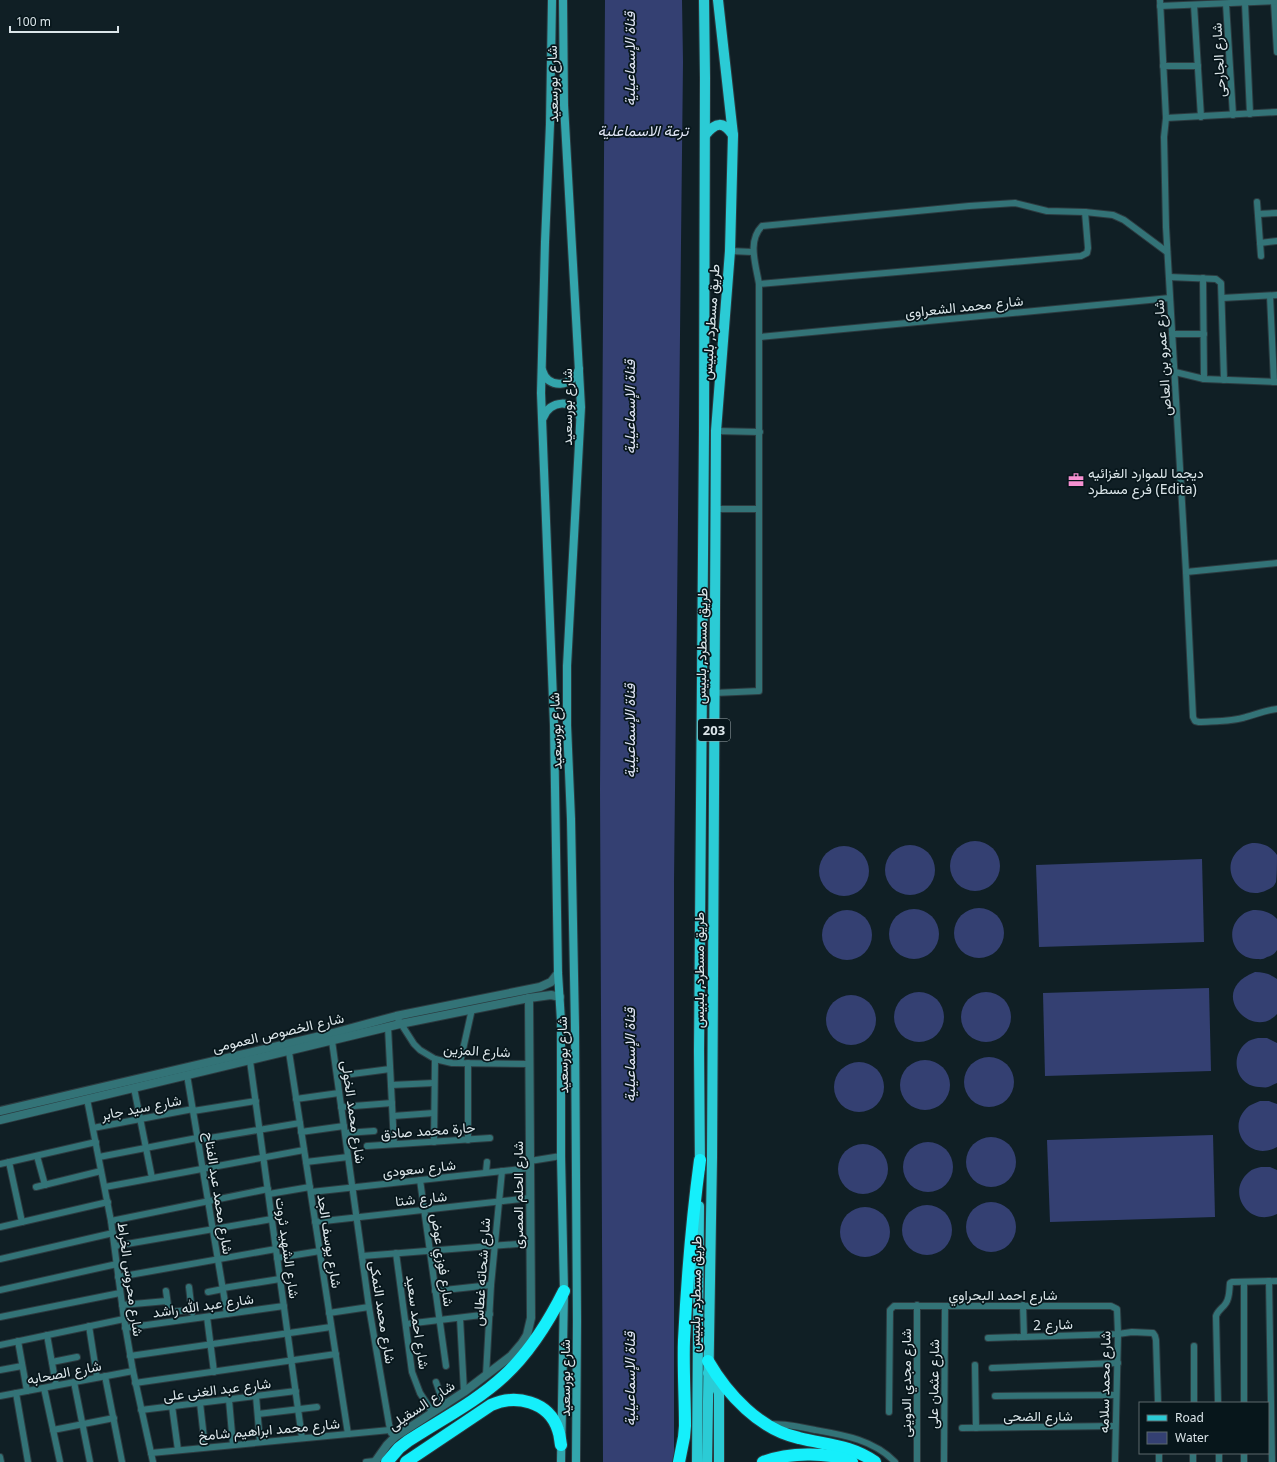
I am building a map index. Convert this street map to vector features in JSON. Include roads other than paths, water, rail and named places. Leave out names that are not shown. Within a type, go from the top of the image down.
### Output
[{"type":"highway","points":[[679,1462],[685,1426],[684,1340],[694,1203],[700,1160]]},
{"type":"highway","points":[[379,1462],[408,1441],[473,1399],[503,1376],[529,1349],[540,1334],[564,1291]]},
{"type":"highway","points":[[708,1361],[729,1392],[746,1409],[766,1423],[798,1438],[860,1452],[875,1462]]},
{"type":"highway","points":[[406,1462],[490,1405],[510,1400],[530,1402],[547,1413],[558,1430],[561,1445]]},
{"type":"highway","points":[[763,1462],[783,1456],[802,1454],[844,1458],[852,1462]]},
{"type":"main road","name":"شارع بورسعيد","points":[[552,0],[550,124],[541,394],[554,717],[558,973],[561,1033],[560,1156],[564,1291],[561,1462]]},
{"type":"main road","name":"شارع بورسعيد","points":[[563,0],[564,105],[581,394],[567,636],[575,1027],[577,1328],[576,1462]]},
{"type":"main road","name":"طريق مسطرد, بلبيس","points":[[697,1462],[705,134],[704,0]]},
{"type":"main road","name":"طريق مسطرد, بلبيس","points":[[707,1462],[712,1158],[716,431],[730,251],[733,135],[718,0]]},
{"type":"main road","points":[[705,134],[715,125],[722,124],[728,128],[733,135]]},
{"type":"main road","points":[[542,368],[547,378],[557,384],[569,382],[577,373],[579,368]]},
{"type":"main road","points":[[543,419],[548,409],[559,403],[571,405],[579,414],[580,420]]},
{"type":"main road","points":[[708,1373],[719,1393],[719,1462]]},
{"type":"street","points":[[1160,3],[1194,5],[1276,2],[1277,52]]},
{"type":"street","name":"شارع عمرو بن العاص","points":[[1160,3],[1166,118],[1164,137],[1168,277],[1175,372],[1193,718],[1199,722],[1241,719],[1264,710],[1277,709]]},
{"type":"street","points":[[1245,3],[1250,114]]},
{"type":"street","name":"شارع الجارحى","points":[[1226,4],[1233,115]]},
{"type":"street","points":[[1194,5],[1201,117]]},
{"type":"street","points":[[1163,66],[1198,66]]},
{"type":"street","points":[[1166,118],[1277,112]]},
{"type":"street","points":[[1257,202],[1261,256]]},
{"type":"street","points":[[714,693],[759,691],[760,337],[759,284],[753,252],[754,237],[756,232],[762,226],[1015,203],[1047,211],[1085,212],[1113,215],[1167,252]]},
{"type":"street","points":[[759,284],[1081,256],[1087,253],[1088,248],[1085,212]]},
{"type":"street","points":[[1258,214],[1277,213]]},
{"type":"street","points":[[1260,243],[1277,241]]},
{"type":"street","points":[[730,251],[753,252]]},
{"type":"street","points":[[1168,277],[1219,280],[1222,298],[1224,380]]},
{"type":"street","points":[[1203,278],[1204,379]]},
{"type":"street","points":[[1222,298],[1277,295]]},
{"type":"street","points":[[1175,372],[1204,379],[1276,382],[1274,311],[1270,296]]},
{"type":"street","name":"شارع محمد الشعراوى","points":[[760,337],[1170,298]]},
{"type":"street","points":[[1172,334],[1204,334]]},
{"type":"street","points":[[716,431],[760,432]]},
{"type":"street","points":[[716,509],[759,509]]},
{"type":"street","points":[[1186,572],[1277,564]]},
{"type":"street","name":"شارع الخصوص العمومى","points":[[0,1111],[546,985],[551,982],[558,973]]},
{"type":"street","name":"شارع الخصوص العمومى","points":[[0,1120],[289,1052],[388,1027],[398,1020],[472,1009],[529,998],[551,995],[560,997]]},
{"type":"street","name":"شارع الحلم المصرى","points":[[486,1375],[517,1350],[530,1327],[529,998]]},
{"type":"street","points":[[460,1063],[472,1009]]},
{"type":"street","name":"شارع المزين","points":[[398,1020],[417,1047],[427,1055],[443,1062],[529,1064]]},
{"type":"street","points":[[388,1027],[394,1144]]},
{"type":"street","name":"شارع محمد الخولى","points":[[332,1041],[352,1187]]},
{"type":"street","name":"شارع يوسف الجد","points":[[289,1052],[348,1434]]},
{"type":"street","points":[[434,1142],[435,1059]]},
{"type":"street","name":"شارع الشهيد ثروت","points":[[250,1061],[302,1438]]},
{"type":"street","points":[[468,1063],[468,1140]]},
{"type":"street","points":[[337,1076],[390,1069]]},
{"type":"street","name":"شارع محمد عبد الفتاح","points":[[187,1076],[227,1314]]},
{"type":"street","points":[[391,1085],[434,1083]]},
{"type":"street","points":[[134,1088],[152,1178]]},
{"type":"street","points":[[296,1099],[339,1093]]},
{"type":"street","name":"شارع محروس الخراط","points":[[88,1099],[108,1202],[130,1356],[153,1462]]},
{"type":"street","name":"شارع سيد جابر","points":[[93,1128],[193,1110],[256,1101]]},
{"type":"street","points":[[341,1108],[392,1103]]},
{"type":"street","points":[[393,1116],[434,1113]]},
{"type":"street","points":[[99,1157],[198,1139],[300,1123]]},
{"type":"street","points":[[301,1132],[344,1126]]},
{"type":"street","points":[[345,1134],[374,1131]]},
{"type":"street","name":"حارة محمد صادق","points":[[367,1146],[490,1138]]},
{"type":"street","points":[[0,1164],[96,1142]]},
{"type":"street","points":[[105,1187],[304,1150]]},
{"type":"street","points":[[38,1156],[45,1185]]},
{"type":"street","name":"شارع سعودى","points":[[111,1221],[208,1200],[268,1192],[352,1187],[502,1171],[560,1156]]},
{"type":"street","points":[[306,1162],[348,1157]]},
{"type":"street","points":[[9,1162],[22,1222]]},
{"type":"street","points":[[486,1172],[487,1162]]},
{"type":"street","points":[[36,1187],[102,1171]]},
{"type":"street","name":"شارع شحاته غطاس","points":[[486,1375],[491,1285],[502,1171]]},
{"type":"street","name":"شارع فوزي عوض","points":[[420,1180],[446,1366]]},
{"type":"street","name":"شارع محمد النمكى","points":[[352,1187],[369,1307],[390,1430],[395,1437]]},
{"type":"street","name":"شارع شتا","points":[[315,1222],[530,1198]]},
{"type":"street","points":[[0,1227],[108,1202]]},
{"type":"street","points":[[115,1246],[272,1219]]},
{"type":"street","points":[[0,1259],[113,1233]]},
{"type":"street","points":[[362,1256],[530,1243]]},
{"type":"street","points":[[118,1277],[276,1249]]},
{"type":"street","points":[[278,1258],[320,1251]]},
{"type":"street","name":"شارع احمد سعيد","points":[[396,1253],[414,1380],[420,1393],[433,1413]]},
{"type":"street","points":[[0,1290],[117,1264]]},
{"type":"street","points":[[208,1292],[280,1280]]},
{"type":"street","points":[[1269,1281],[1272,1462]]},
{"type":"street","points":[[1218,1402],[1216,1316],[1217,1312],[1223,1308],[1228,1300],[1230,1283],[1277,1281]]},
{"type":"street","points":[[1244,1282],[1244,1402]]},
{"type":"street","points":[[435,1291],[491,1285]]},
{"type":"street","points":[[189,1287],[192,1319]]},
{"type":"street","points":[[166,1291],[169,1312],[191,1310]]},
{"type":"street","points":[[0,1317],[120,1293]]},
{"type":"street","points":[[122,1305],[167,1301]]},
{"type":"street","name":"شارع احمد البحراوي","points":[[889,1412],[890,1310],[896,1305],[1111,1306]]},
{"type":"street","name":"شارع مجدي الدوينى","points":[[917,1305],[917,1462]]},
{"type":"street","points":[[1023,1305],[1024,1337]]},
{"type":"street","name":"شارع عبد الله راشد","points":[[126,1328],[284,1306]]},
{"type":"street","name":"شارع عثمان على","points":[[944,1462],[945,1306]]},
{"type":"street","name":"شارع محمد سلامه","points":[[1111,1306],[1117,1309],[1118,1334],[1115,1462]]},
{"type":"street","points":[[329,1313],[369,1307]]},
{"type":"street","points":[[406,1324],[490,1314]]},
{"type":"street","points":[[207,1317],[214,1372]]},
{"type":"street","points":[[0,1345],[124,1318]]},
{"type":"street","points":[[460,1318],[464,1392]]},
{"type":"street","points":[[89,1326],[97,1378]]},
{"type":"street","points":[[130,1356],[332,1327]]},
{"type":"street","name":"شارع 2","points":[[988,1338],[1118,1334],[1132,1332],[1153,1333],[1155,1336],[1158,1402]]},
{"type":"street","points":[[47,1335],[56,1386]]},
{"type":"street","points":[[18,1341],[27,1391]]},
{"type":"street","points":[[1194,1346],[1194,1402]]},
{"type":"street","points":[[135,1383],[336,1354]]},
{"type":"street","points":[[52,1362],[78,1357]]},
{"type":"street","points":[[992,1368],[1118,1364]]},
{"type":"street","points":[[975,1365],[976,1428]]},
{"type":"street","points":[[0,1370],[22,1366]]},
{"type":"street","name":"شارع الصحابه","points":[[0,1396],[133,1370]]},
{"type":"street","name":"شارع السقيلى","points":[[379,1462],[387,1445],[395,1437],[464,1392],[486,1375]]},
{"type":"street","points":[[105,1376],[122,1462]]},
{"type":"street","points":[[74,1382],[90,1462]]},
{"type":"street","points":[[436,1382],[444,1405]]},
{"type":"street","points":[[44,1388],[60,1462]]},
{"type":"street","name":"شارع عبد الغنى على","points":[[141,1410],[296,1391]]},
{"type":"street","points":[[16,1393],[28,1462]]},
{"type":"street","points":[[995,1396],[1116,1395]]},
{"type":"street","points":[[256,1396],[260,1442]]},
{"type":"street","points":[[229,1400],[233,1445]]},
{"type":"street","points":[[200,1403],[205,1447]]},
{"type":"street","points":[[172,1406],[178,1450]]},
{"type":"street","points":[[258,1414],[317,1407]]},
{"type":"street","points":[[53,1430],[114,1418]]},
{"type":"street","points":[[766,1423],[848,1436],[864,1441],[895,1462]]},
{"type":"street","name":"شارع الضحى","points":[[962,1428],[1115,1426]]},
{"type":"street","name":"شارع محمد ابراهيم شامخ","points":[[151,1453],[390,1430]]},
{"type":"street","points":[[0,1457],[1,1462]]},
{"type":"street","points":[[366,1462],[379,1462]]},
{"type":"water","name":"ترعة الاسماعلية","points":[[605,0],[682,0],[683,62],[674,882],[674,1462],[603,1462],[600,790]]},
{"type":"water","points":[[970,841],[980,841],[993,848],[1000,861],[1000,871],[993,884],[980,891],[970,891],[961,887],[954,880],[950,871],[950,861],[954,852],[961,845]]},
{"type":"water","points":[[1252,843],[1266,846],[1272,849],[1277,855],[1277,876],[1275,884],[1270,889],[1257,893],[1248,892],[1240,888],[1234,881],[1231,873],[1231,865],[1234,856],[1242,847]]},
{"type":"water","points":[[905,845],[915,845],[928,852],[935,865],[935,875],[928,888],[915,895],[905,895],[896,891],[889,884],[885,875],[885,865],[889,856],[896,849]]},
{"type":"water","points":[[839,846],[849,846],[862,853],[869,866],[869,876],[862,889],[849,896],[839,896],[830,892],[823,885],[819,876],[819,866],[823,857],[830,850]]},
{"type":"water","points":[[1202,859],[1204,942],[1039,947],[1036,865]]},
{"type":"water","points":[[974,908],[984,908],[997,915],[1004,928],[1004,938],[997,951],[984,958],[974,958],[965,954],[958,947],[954,938],[954,928],[958,919],[965,912]]},
{"type":"water","points":[[909,909],[919,909],[932,916],[939,929],[939,939],[932,952],[919,959],[909,959],[900,955],[893,948],[889,939],[889,929],[893,920],[900,913]]},
{"type":"water","points":[[842,910],[852,910],[865,917],[872,930],[872,940],[865,953],[852,960],[842,960],[833,956],[826,949],[822,940],[822,930],[826,921],[833,914]]},
{"type":"water","points":[[1253,910],[1266,912],[1277,919],[1277,950],[1273,955],[1263,959],[1256,959],[1241,954],[1233,942],[1233,928],[1236,921],[1243,914]]},
{"type":"water","points":[[1255,972],[1261,972],[1277,979],[1277,1014],[1267,1021],[1256,1022],[1246,1018],[1238,1011],[1233,1001],[1234,991],[1241,980]]},
{"type":"water","points":[[1209,988],[1211,1071],[1045,1076],[1043,993]]},
{"type":"water","points":[[914,992],[924,992],[937,999],[944,1012],[944,1022],[937,1035],[924,1042],[914,1042],[905,1038],[898,1031],[894,1022],[894,1012],[898,1003],[905,996]]},
{"type":"water","points":[[981,992],[991,992],[1004,999],[1011,1012],[1011,1022],[1004,1035],[991,1042],[981,1042],[972,1038],[965,1031],[961,1022],[961,1012],[965,1003],[972,996]]},
{"type":"water","points":[[846,995],[856,995],[869,1002],[876,1015],[876,1025],[869,1038],[856,1045],[846,1045],[837,1041],[830,1034],[826,1025],[826,1015],[830,1006],[837,999]]},
{"type":"water","points":[[1258,1038],[1267,1038],[1277,1043],[1277,1083],[1267,1087],[1259,1087],[1245,1082],[1240,1076],[1238,1070],[1238,1056],[1241,1049],[1249,1041]]},
{"type":"water","points":[[984,1057],[994,1057],[1007,1064],[1014,1077],[1014,1087],[1007,1100],[994,1107],[984,1107],[975,1103],[968,1096],[964,1087],[964,1077],[968,1068],[975,1061]]},
{"type":"water","points":[[920,1060],[930,1060],[943,1067],[950,1080],[950,1090],[943,1103],[930,1110],[920,1110],[911,1106],[904,1099],[900,1090],[900,1080],[904,1071],[911,1064]]},
{"type":"water","points":[[854,1062],[864,1062],[877,1069],[884,1082],[884,1092],[877,1105],[864,1112],[854,1112],[845,1108],[838,1101],[834,1092],[834,1082],[838,1073],[845,1066]]},
{"type":"water","points":[[1260,1101],[1269,1101],[1277,1104],[1277,1147],[1266,1151],[1257,1150],[1249,1146],[1243,1140],[1239,1132],[1239,1123],[1242,1114],[1249,1106]]},
{"type":"water","points":[[1213,1135],[1215,1217],[1050,1222],[1047,1140]]},
{"type":"water","points":[[986,1137],[996,1137],[1009,1144],[1016,1157],[1016,1167],[1009,1180],[996,1187],[986,1187],[977,1183],[970,1176],[966,1167],[966,1157],[970,1148],[977,1141]]},
{"type":"water","points":[[923,1142],[933,1142],[946,1149],[953,1162],[953,1172],[946,1185],[933,1192],[923,1192],[914,1188],[907,1181],[903,1172],[903,1162],[907,1153],[914,1146]]},
{"type":"water","points":[[858,1144],[868,1144],[881,1151],[888,1164],[888,1174],[881,1187],[868,1194],[858,1194],[849,1190],[842,1183],[838,1174],[838,1164],[842,1155],[849,1148]]},
{"type":"water","points":[[1261,1167],[1270,1167],[1277,1170],[1277,1214],[1267,1217],[1257,1216],[1250,1212],[1244,1206],[1240,1198],[1239,1189],[1242,1180],[1250,1171]]},
{"type":"water","points":[[986,1202],[996,1202],[1009,1209],[1016,1222],[1016,1232],[1009,1245],[996,1252],[986,1252],[977,1248],[970,1241],[966,1232],[966,1222],[970,1213],[977,1206]]},
{"type":"water","points":[[922,1205],[932,1205],[945,1212],[952,1225],[952,1235],[945,1248],[932,1255],[922,1255],[913,1251],[906,1244],[902,1235],[902,1225],[906,1216],[913,1209]]},
{"type":"water","points":[[860,1207],[870,1207],[883,1214],[890,1227],[890,1237],[883,1250],[870,1257],[860,1257],[851,1253],[844,1246],[840,1237],[840,1227],[844,1218],[851,1211]]},
{"type":"place","name":"ديجما للموارد الغزائيه فرع مسطرد (Edita)","points":[[1076,480]]},
{"type":"water label","name":"قناة الإسماعيلية","points":[[629,59]]},
{"type":"water label","name":"قناة الإسماعيلية","points":[[629,407]]},
{"type":"water label","name":"قناة الإسماعيلية","points":[[629,731]]},
{"type":"water label","name":"قناة الإسماعيلية","points":[[629,1055]]},
{"type":"water label","name":"قناة الإسماعيلية","points":[[629,1379]]}]
